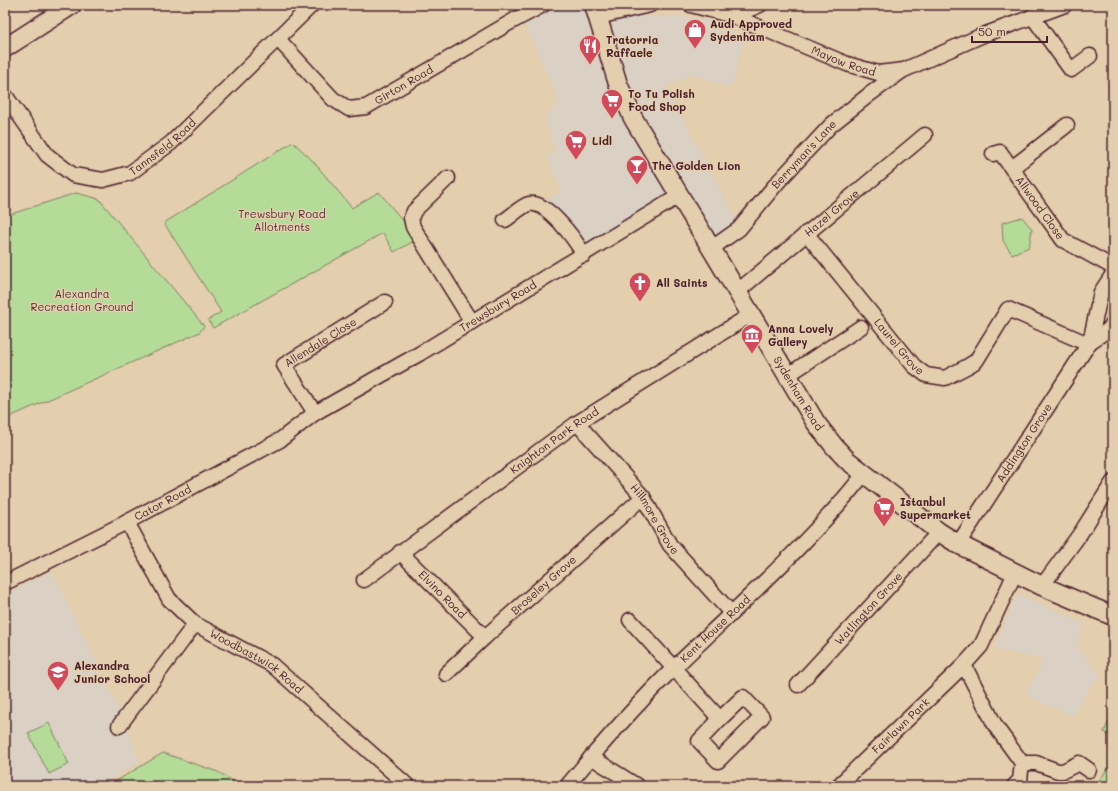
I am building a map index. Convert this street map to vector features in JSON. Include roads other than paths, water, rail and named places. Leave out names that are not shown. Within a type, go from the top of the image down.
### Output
[{"type":"main road","points":[[5,48],[72,5]]},
{"type":"main road","name":"Sydenham Road","points":[[596,11],[618,84],[633,118],[752,314],[816,423],[839,452],[864,474],[939,532],[958,544],[1042,586],[1113,616]]},
{"type":"street","name":"Tannsfeld Road","points":[[5,95],[47,155],[73,174],[103,180],[130,173],[171,143],[312,5]]},
{"type":"street","name":"Girton Road","points":[[278,39],[333,99],[350,109],[366,107],[511,22],[543,5]]},
{"type":"street","points":[[596,11],[650,5]]},
{"type":"street","name":"Mayow Road","points":[[691,5],[717,8],[847,64],[878,73],[904,70],[1059,6]]},
{"type":"street","points":[[733,16],[760,5]]},
{"type":"street","points":[[1032,16],[1071,70],[1090,56]]},
{"type":"street","name":"Berryman's Lane","points":[[712,248],[738,229],[777,183],[831,125],[870,94],[904,70]]},
{"type":"street","name":"Allwood Close","points":[[1012,168],[1067,125]]},
{"type":"street","name":"Hazel Grove","points":[[738,291],[925,135]]},
{"type":"street","name":"Allwood Close","points":[[993,154],[1000,152],[1062,240],[1113,267]]},
{"type":"street","points":[[448,178],[414,211],[411,218],[413,227],[472,322]]},
{"type":"street","name":"Trewsbury Road","points":[[315,413],[472,322],[679,196]]},
{"type":"street","points":[[505,220],[528,204],[541,205],[574,237],[584,255]]},
{"type":"street","name":"Laurel Grove","points":[[806,233],[917,370],[926,375],[945,378],[976,361],[1008,309],[1089,343]]},
{"type":"street","name":"Addington Grove","points":[[958,544],[1089,343],[1102,292],[1113,274]]},
{"type":"street","name":"Allendale Close","points":[[315,413],[284,365],[385,302]]},
{"type":"street","name":"Knighton Park Road","points":[[364,580],[577,423],[752,314]]},
{"type":"street","name":"Addington Grove","points":[[1089,343],[1108,330],[1113,324]]},
{"type":"street","points":[[788,375],[861,327]]},
{"type":"street","name":"Cator Road","points":[[5,583],[127,522],[276,442],[315,413]]},
{"type":"street","name":"Hillmore Grove","points":[[577,423],[643,497],[670,545],[732,614]]},
{"type":"street","name":"Kent House Road","points":[[567,786],[591,757],[674,667],[732,614],[831,516],[864,474]]},
{"type":"street","points":[[1042,586],[1080,534],[1113,482]]},
{"type":"street","name":"Broseley Grove","points":[[446,674],[485,637],[643,497]]},
{"type":"street","name":"Woodbastwick Road","points":[[127,522],[169,598],[195,624],[272,664],[408,786]]},
{"type":"street","name":"Watlington Grove","points":[[798,685],[939,532]]},
{"type":"street","name":"Elvino Road","points":[[400,552],[485,637]]},
{"type":"street","name":"Fairlawn Park","points":[[838,786],[964,665],[981,646],[1014,572]]},
{"type":"street","points":[[630,620],[720,719]]},
{"type":"street","points":[[119,726],[195,624]]},
{"type":"street","points":[[964,665],[996,728],[1022,763],[1020,780],[1014,786]]},
{"type":"street","points":[[743,697],[762,717],[718,761],[699,741],[720,719],[743,697]]},
{"type":"street","points":[[591,757],[637,786]]},
{"type":"street","points":[[1022,763],[1036,763],[1063,771],[1080,762],[1089,770]]},
{"type":"place","name":"Audi Approved Sydenham","points":[[695,50]]},
{"type":"place","name":"Tratorria Raffaele","points":[[590,66]]},
{"type":"place","name":"To Tu Polish Food Shop","points":[[612,120]]},
{"type":"place","name":"Lidl","points":[[576,160]]},
{"type":"place","name":"The Golden Lion","points":[[637,186]]},
{"type":"place","name":"All Saints","points":[[640,302]]},
{"type":"place","name":"Anna Lovely Gallery","points":[[752,354]]},
{"type":"place","name":"Istanbul Supermarket","points":[[884,528]]},
{"type":"place","name":"Alexandra Junior School","points":[[58,692]]},
{"type":"park label","name":"Trewsbury Road Allotments","points":[[282,220]]},
{"type":"park label","name":"Alexandra Recreation Ground","points":[[82,300]]}]
